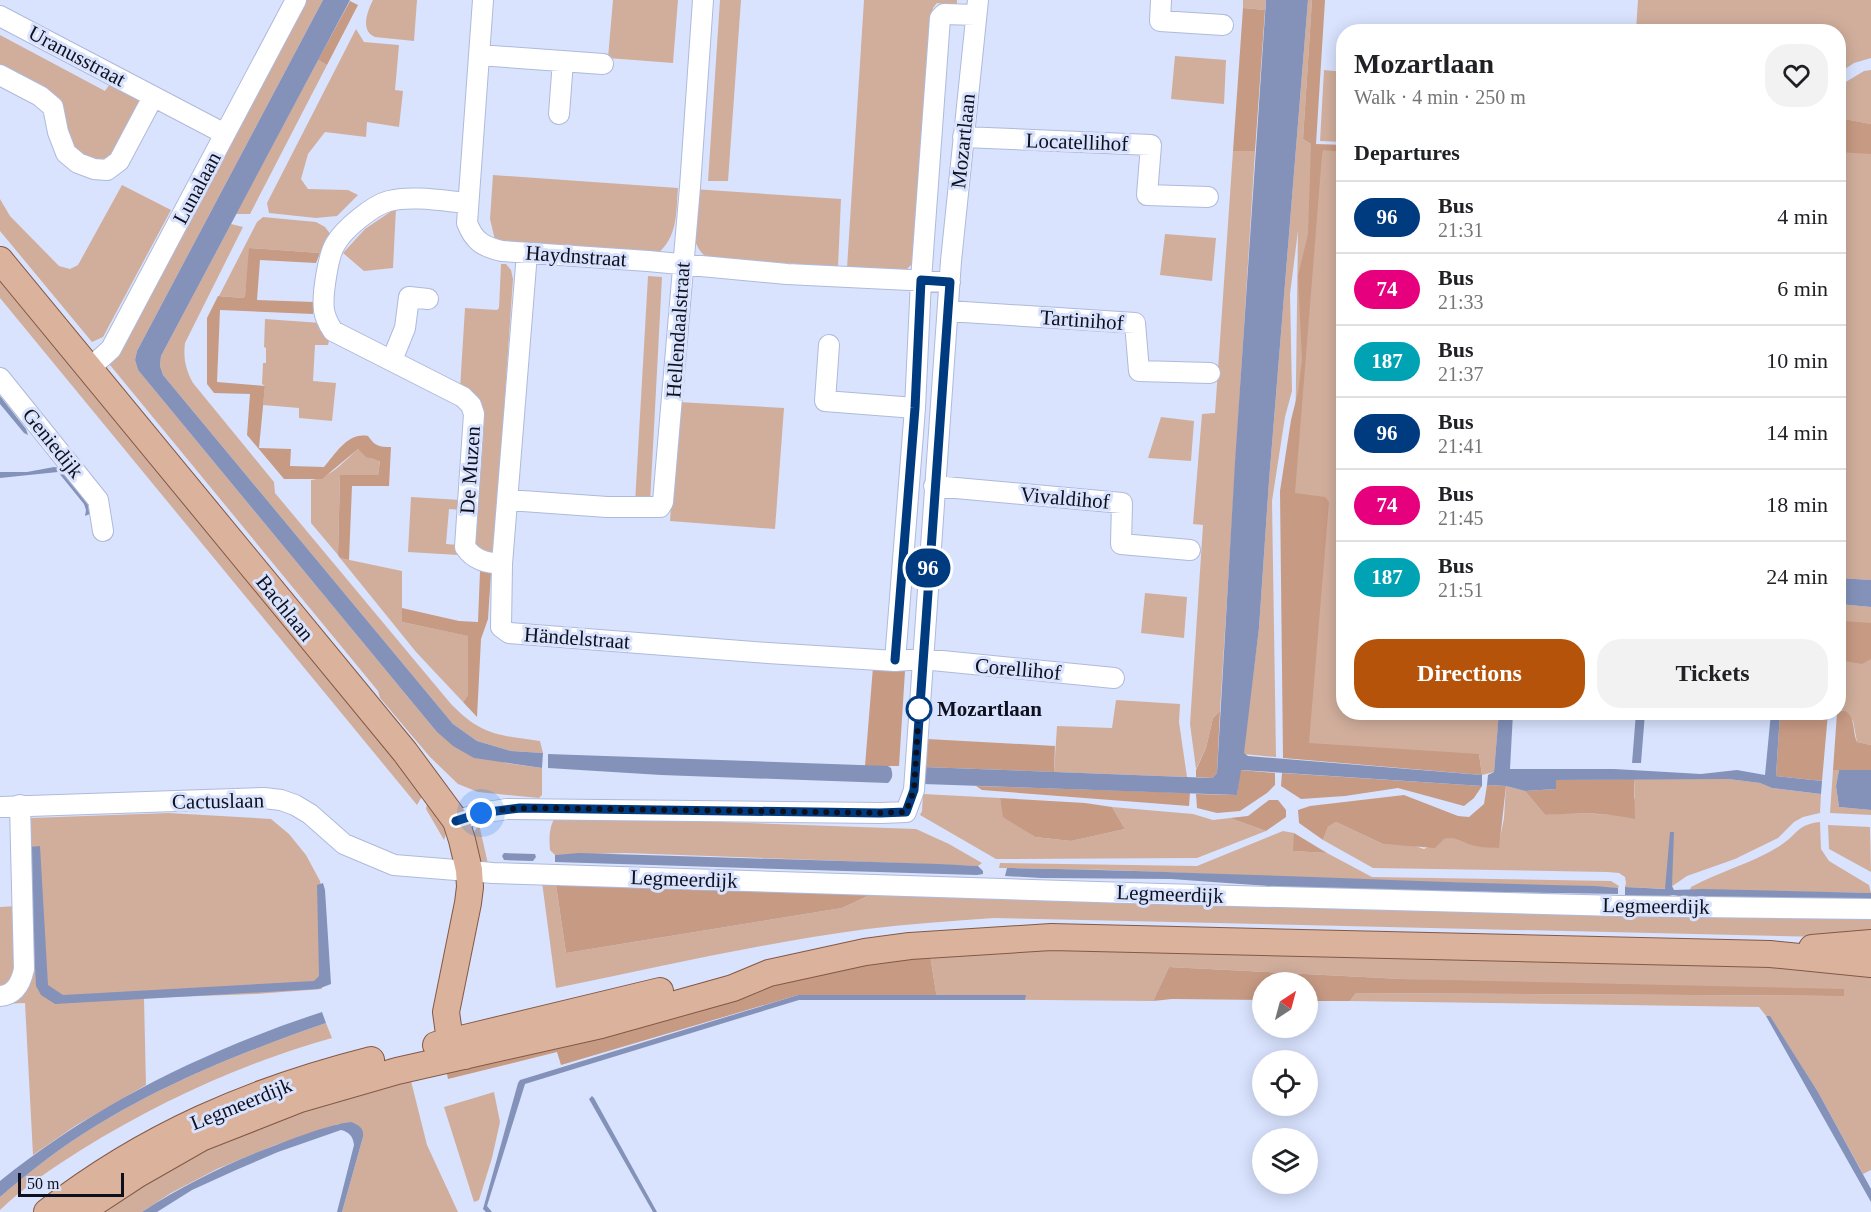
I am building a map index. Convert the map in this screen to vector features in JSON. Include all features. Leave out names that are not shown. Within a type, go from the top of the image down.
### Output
[{"type":"main road","name":"Bachlaan","points":[[0,260],[405,752],[456,821],[469,870],[470,887],[450,994],[460,1009],[461,1045]]},
{"type":"main road","name":"Legmeerdijk","points":[[47,1212],[77,1189],[176,1130],[243,1099],[319,1073],[461,1045],[732,974],[769,973],[865,952],[1052,937],[1770,954],[1871,964]]},
{"type":"main road","name":"Legmeerdijk","points":[[1770,954],[1835,945],[1871,943]]},
{"type":"main road","name":"Legmeerdijk","points":[[80,1212],[138,1174],[201,1138],[300,1098],[365,1079],[461,1045]]},
{"type":"street","name":"Lunalaan","points":[[89,369],[111,349],[296,0]]},
{"type":"street","name":"Haydnstraat","points":[[483,0],[467,223],[476,241],[486,248],[789,274],[921,280]]},
{"type":"street","name":"Hellendaalstraat","points":[[508,500],[607,507],[660,507],[666,492],[703,0]]},
{"type":"street","points":[[1161,0],[1160,21],[1222,25]]},
{"type":"street","points":[[895,660],[915,408],[921,280],[940,18],[944,14],[977,7]]},
{"type":"street","name":"Mozartlaan","points":[[456,821],[481,813],[507,809],[906,812],[914,790],[950,282],[977,7]]},
{"type":"street","name":"Uranusstraat","points":[[0,16],[225,134]]},
{"type":"street","points":[[479,55],[603,64]]},
{"type":"street","points":[[559,114],[563,61]]},
{"type":"street","points":[[0,75],[40,96],[53,108],[58,132],[66,153],[78,163],[94,169],[107,170],[119,161],[153,97]]},
{"type":"street","name":"Locatellihof","points":[[963,137],[1151,145],[1147,195],[1208,197]]},
{"type":"street","name":"De Muzen","points":[[467,203],[408,199],[387,201],[378,205],[342,234],[331,252],[324,309],[333,331],[463,397],[471,405],[474,414],[465,546],[469,553],[478,560],[489,564],[502,564]]},
{"type":"street","name":"Händelstraat","points":[[527,252],[502,564],[501,627],[509,633],[895,660],[922,659]]},
{"type":"street","points":[[921,280],[950,282]]},
{"type":"street","points":[[392,360],[405,328],[409,297],[428,299]]},
{"type":"street","name":"Tartinihof","points":[[948,311],[1135,323],[1139,371],[1210,374]]},
{"type":"street","points":[[829,345],[825,401],[915,408]]},
{"type":"street","name":"Geniedijk","points":[[0,378],[98,500],[103,531]]},
{"type":"street","name":"Vivaldihof","points":[[934,486],[1122,503],[1121,544],[1190,550]]},
{"type":"street","name":"Corellihof","points":[[922,659],[1114,678]]},
{"type":"street","name":"Cactuslaan","points":[[0,807],[264,798],[280,800],[295,805],[310,814],[344,844],[373,858],[394,865],[469,870]]},
{"type":"street","points":[[0,996],[13,992],[22,978],[24,969],[20,805]]},
{"type":"street","name":"Legmeerdijk","points":[[469,870],[535,875],[1161,894],[1620,906],[1871,909]]},
{"type":"shaded area","points":[[301,0],[323,0],[137,351],[135,360],[138,370],[436,731],[506,763],[542,768],[542,795],[539,798],[478,792],[458,784],[430,757],[110,365]]},
{"type":"shaded area","points":[[373,0],[417,0],[414,41],[375,37],[370,34],[366,21]]},
{"type":"shaded area","points":[[613,0],[678,0],[673,63],[608,58]]},
{"type":"shaded area","points":[[720,0],[741,0],[728,181],[708,181]]},
{"type":"shaded area","points":[[864,0],[957,0],[954,6],[937,3],[933,8],[913,263],[907,269],[899,272],[847,268]]},
{"type":"shaded area","points":[[1243,0],[1266,0],[1265,10],[1243,8]]},
{"type":"shaded area","points":[[1308,0],[1312,0],[1303,139],[1311,144],[1311,148],[1336,150],[1336,720],[1498,720],[1494,772],[1482,775],[1479,754],[1291,753],[1298,231],[1290,294],[1292,391],[1285,417],[1272,501],[1276,757],[1243,754],[1259,628]]},
{"type":"shaded area","points":[[1312,0],[1325,0],[1316,144],[1336,145],[1336,151],[1323,150],[1322,155],[1295,493],[1325,497],[1329,502],[1309,743],[1479,754],[1482,775],[1283,758],[1280,491],[1302,360],[1298,276],[1308,234],[1311,144],[1303,139]]},
{"type":"shaded area","points":[[1638,0],[1871,0],[1871,58],[1854,63],[1846,68],[1846,24],[1636,24]]},
{"type":"shaded area","points":[[350,1],[358,5],[327,65],[318,60]]},
{"type":"shaded area","points":[[1243,8],[1265,10],[1255,151],[1233,151]]},
{"type":"shaded area","points":[[356,29],[364,42],[399,45],[395,90],[403,91],[399,127],[367,122],[366,137],[325,132],[308,154],[301,179],[308,189],[348,190],[358,195],[337,216],[316,218],[269,213],[267,203]]},
{"type":"shaded area","points":[[0,35],[105,91],[111,82],[143,101],[111,156],[94,160],[76,155],[72,139],[65,128],[0,70]]},
{"type":"shaded area","points":[[1175,56],[1226,60],[1224,104],[1171,99]]},
{"type":"shaded area","points":[[318,60],[327,65],[250,214],[236,214]]},
{"type":"shaded area","points":[[1324,70],[1336,71],[1336,142],[1320,141]]},
{"type":"shaded area","points":[[1871,70],[1871,124],[1846,119],[1846,82],[1864,71]]},
{"type":"shaded area","points":[[1846,119],[1871,124],[1871,154],[1846,152]]},
{"type":"shaded area","points":[[1846,136],[1871,141],[1871,580],[1846,578]]},
{"type":"shaded area","points":[[1233,151],[1255,151],[1220,711],[1213,718],[1206,748],[1196,769],[1190,724],[1203,525],[1193,524],[1202,414],[1215,413]]},
{"type":"shaded area","points":[[493,175],[678,188],[675,224],[669,240],[657,254],[506,244],[495,240],[490,219]]},
{"type":"shaded area","points":[[122,185],[171,210],[103,337],[92,342],[0,231],[0,199],[10,216],[59,266],[70,269],[78,265]]},
{"type":"shaded area","points":[[693,189],[841,199],[838,267],[706,257],[696,243],[692,226]]},
{"type":"shaded area","points":[[396,208],[393,268],[364,271],[343,253],[365,229]]},
{"type":"shaded area","points":[[263,217],[316,222],[325,227],[331,235],[320,253],[250,248],[245,296],[243,298],[219,296],[257,222]]},
{"type":"shaded area","points":[[231,224],[243,227],[185,343],[186,364],[193,383],[274,482],[275,493],[451,704],[462,715],[482,728],[502,735],[540,741],[543,753],[511,751],[477,741],[453,724],[163,375],[160,366],[161,356]]},
{"type":"shaded area","points":[[1165,234],[1216,238],[1212,281],[1160,275]]},
{"type":"shaded area","points":[[249,248],[320,253],[316,263],[260,260],[257,300],[314,302],[313,314],[220,310],[217,382],[265,386],[259,448],[291,449],[290,466],[324,467],[348,440],[354,437],[368,436],[378,445],[391,447],[389,486],[352,486],[349,560],[340,558],[338,555],[340,475],[378,475],[380,461],[366,457],[358,449],[322,479],[284,479],[247,435],[250,394],[214,393],[207,384],[207,318],[218,296],[243,298],[245,296]]},
{"type":"shaded area","points":[[501,264],[506,264],[511,270],[513,279],[494,554],[473,549],[479,412],[460,389],[465,308],[497,310],[499,308]]},
{"type":"shaded area","points":[[0,272],[424,793],[417,805],[0,298]]},
{"type":"shaded area","points":[[648,276],[662,277],[650,503],[635,503]]},
{"type":"shaded area","points":[[265,319],[321,323],[330,336],[328,345],[315,345],[313,381],[336,383],[332,421],[299,418],[299,408],[263,405],[265,386],[262,384],[263,363],[266,363]]},
{"type":"shaded area","points":[[678,402],[784,408],[775,529],[670,521]]},
{"type":"shaded area","points":[[1161,417],[1194,421],[1191,461],[1148,458]]},
{"type":"shaded area","points":[[358,449],[372,459],[380,460],[378,475],[340,475],[338,555],[311,523],[311,480],[325,476]]},
{"type":"shaded area","points":[[411,497],[461,500],[461,510],[449,509],[446,544],[459,545],[458,555],[408,552]]},
{"type":"shaded area","points":[[340,558],[402,571],[402,622],[469,636],[468,695],[463,702],[416,652]]},
{"type":"shaded area","points":[[485,569],[491,573],[488,619],[481,639],[477,717],[463,702],[468,695],[468,636],[402,622],[402,608],[459,621],[478,622],[480,571]]},
{"type":"shaded area","points":[[1145,593],[1187,597],[1184,638],[1141,633]]},
{"type":"shaded area","points":[[1846,605],[1871,607],[1871,745],[1857,742],[1853,721],[1846,712]]},
{"type":"shaded area","points":[[1846,621],[1871,623],[1871,659],[1862,664],[1846,661]]},
{"type":"shaded area","points":[[873,667],[901,668],[905,671],[899,766],[865,766]]},
{"type":"shaded area","points":[[1116,700],[1180,704],[1179,722],[1187,777],[1054,772],[1057,726],[1112,728]]},
{"type":"shaded area","points":[[1220,711],[1217,773],[1212,778],[1196,777],[1196,770],[1206,748],[1213,718]]},
{"type":"shaded area","points":[[1846,712],[1852,720],[1857,742],[1871,745],[1871,770],[1833,770],[1837,720],[1846,720]]},
{"type":"shaded area","points":[[1780,720],[1827,720],[1822,781],[1776,776]]},
{"type":"shaded area","points":[[927,739],[1055,746],[1054,772],[924,767]]},
{"type":"shaded area","points":[[1240,770],[1275,773],[1275,785],[1240,811],[1217,813],[1197,808],[1196,794],[1237,795]]},
{"type":"shaded area","points":[[1833,770],[1839,770],[1836,786],[1839,807],[1871,810],[1871,815],[1830,813]]},
{"type":"shaded area","points":[[1282,773],[1482,786],[1474,798],[1464,806],[1398,788],[1345,796],[1301,799],[1281,786]]},
{"type":"shaded area","points":[[1634,779],[1728,779],[1760,783],[1772,788],[1821,794],[1820,813],[1803,817],[1794,822],[1778,838],[1735,859],[1687,876],[1668,889],[1625,887],[1625,877],[1619,873],[1607,872],[1373,868],[1323,840],[1328,827],[1336,822],[1383,844],[1412,845],[1424,849],[1444,839],[1455,837],[1469,844],[1498,848],[1504,818],[1506,786],[1525,791],[1545,815],[1569,813],[1620,815],[1635,798]]},
{"type":"shaded area","points":[[1634,779],[1635,819],[1590,814],[1545,815],[1525,791],[1556,789],[1556,780]]},
{"type":"shaded area","points":[[1487,785],[1506,786],[1499,848],[1476,846],[1451,838],[1444,839],[1435,848],[1383,844],[1336,822],[1328,827],[1323,840],[1299,823],[1298,810],[1310,806],[1404,795],[1458,816],[1469,817],[1484,804]]},
{"type":"shaded area","points":[[976,786],[1190,793],[1189,806],[982,790]]},
{"type":"shaded area","points":[[923,794],[1000,798],[1004,817],[1035,837],[1071,841],[1125,829],[1112,807],[1193,814],[1213,820],[1230,818],[1266,831],[1197,858],[996,859],[920,815]]},
{"type":"shaded area","points":[[1000,798],[1085,803],[1112,807],[1125,829],[1071,841],[1035,837],[1003,817]]},
{"type":"shaded area","points":[[1269,800],[1278,800],[1286,810],[1286,817],[1266,831],[1230,818],[1248,816]]},
{"type":"shaded area","points":[[431,801],[444,825],[444,840],[426,809],[427,804]]},
{"type":"shaded area","points":[[169,813],[271,819],[289,834],[306,855],[320,881],[322,989],[144,998],[146,1085],[75,1126],[33,1155],[25,1003],[0,1004],[0,907],[34,905],[30,818]]},
{"type":"shaded area","points":[[556,816],[916,829],[982,863],[978,866],[625,853],[555,855],[550,850],[550,837]]},
{"type":"shaded area","points":[[1820,822],[1821,849],[1829,861],[1869,885],[1871,893],[1690,890],[1702,881],[1781,845],[1802,827]]},
{"type":"shaded area","points":[[479,824],[487,865],[478,862],[473,834]]},
{"type":"shaded area","points":[[1828,825],[1870,827],[1871,872],[1829,849]]},
{"type":"shaded area","points":[[1283,831],[1294,833],[1294,851],[1327,853],[1372,877],[1611,881],[1619,886],[1618,888],[999,868],[1000,863],[1197,866]]},
{"type":"shaded area","points":[[1294,833],[1327,853],[1293,851]]},
{"type":"shaded area","points":[[542,882],[1871,916],[1871,938],[994,918],[867,929],[789,941],[556,988]],"holes":[[[556,885],[870,895],[842,908],[566,953]]]},
{"type":"shaded area","points":[[556,885],[872,894],[842,908],[566,953]]},
{"type":"shaded area","points":[[1004,948],[1871,968],[1871,1170],[1863,1174],[1818,1092],[1770,1017],[1766,1016],[1759,1007],[1350,1001],[1356,993],[1844,996],[1402,979],[1318,975],[1318,972],[1169,967],[1153,1001],[937,999],[930,955]]},
{"type":"shaded area","points":[[930,955],[937,999],[799,998],[798,995],[561,1065],[557,1052],[448,1079],[446,1069],[826,972]]},
{"type":"shaded area","points":[[1169,967],[1266,972],[1252,972],[1252,1000],[1153,1001]]},
{"type":"shaded area","points":[[1318,975],[1402,979],[1844,989],[1844,996],[1356,993],[1350,1001],[1318,1001]]},
{"type":"shaded area","points":[[326,1023],[332,1038],[266,1059],[171,1100],[81,1150],[29,1185],[0,1210],[0,1197],[11,1187],[47,1159],[112,1116],[181,1080]]},
{"type":"shaded area","points":[[410,1077],[427,1145],[458,1212],[342,1212],[363,1137],[338,1124],[275,1145],[217,1169],[171,1193],[142,1212],[88,1212],[245,1128]]},
{"type":"shaded area","points":[[494,1092],[500,1122],[479,1200],[474,1202],[444,1107]]},
{"type":"water","points":[[323,0],[350,0],[161,356],[160,366],[163,375],[453,724],[477,741],[511,751],[543,753],[542,768],[474,758],[453,746],[436,731],[138,370],[135,360],[137,351]]},
{"type":"water","points":[[1266,0],[1308,0],[1259,628],[1244,753],[1248,756],[1482,775],[1482,786],[1241,770],[1237,795],[923,784],[924,767],[1212,778],[1217,773]]},
{"type":"water","points":[[0,396],[26,429],[28,435],[0,404]]},
{"type":"water","points":[[60,468],[90,505],[92,513],[85,516],[84,504],[58,472],[0,478],[0,472],[27,472]]},
{"type":"water","points":[[1846,578],[1871,580],[1871,607],[1846,605]]},
{"type":"water","points":[[1498,720],[1513,720],[1510,769],[1614,769],[1701,774],[1737,770],[1765,775],[1770,720],[1780,720],[1776,776],[1822,781],[1821,794],[1772,788],[1760,783],[1728,779],[1556,780],[1556,789],[1525,791],[1506,786],[1487,785],[1488,775],[1494,772]]},
{"type":"water","points":[[1635,720],[1644,720],[1641,763],[1632,763]]},
{"type":"water","points":[[548,754],[888,766],[891,768],[892,775],[888,783],[661,775],[548,768]]},
{"type":"water","points":[[1839,770],[1871,770],[1871,810],[1839,807],[1836,786]]},
{"type":"water","points":[[1670,832],[1674,832],[1672,886],[1674,890],[1871,893],[1871,900],[1690,898],[1673,895],[1660,898],[1625,895],[1625,887],[1665,889]]},
{"type":"water","points":[[40,846],[48,985],[63,995],[314,981],[319,976],[317,885],[323,883],[331,984],[318,989],[55,1004],[41,995],[36,986],[29,847]]},
{"type":"water","points":[[504,853],[535,854],[536,857],[533,861],[504,860],[502,856]]},
{"type":"water","points":[[579,853],[978,866],[983,874],[555,862],[555,855]]},
{"type":"water","points":[[1007,868],[1595,886],[1618,888],[1618,894],[1312,889],[1171,879],[1041,878],[1005,876]]},
{"type":"water","points":[[798,995],[1026,995],[1025,1000],[799,1000],[525,1084],[487,1206],[492,1212],[486,1212],[483,1209],[520,1080]]},
{"type":"water","points":[[322,1012],[326,1023],[181,1080],[112,1116],[47,1159],[0,1197],[0,1181],[74,1127],[113,1104],[194,1062]]},
{"type":"water","points":[[1766,1016],[1770,1016],[1818,1092],[1871,1189],[1871,1202]]},
{"type":"water","points":[[592,1096],[657,1212],[653,1212],[589,1099]]},
{"type":"water","points":[[351,1122],[360,1127],[363,1137],[342,1212],[337,1212],[354,1145],[350,1135],[341,1130],[278,1152],[236,1170],[192,1190],[157,1212],[142,1212],[195,1181],[251,1155],[319,1130]]},
{"type":"bus line","name":"96","points":[[456,821],[481,813],[520,808],[906,812],[914,790],[938,425],[950,282],[921,280],[915,408],[895,660]]},
{"type":"place","name":"Mozartlaan","points":[[919,709]]},
{"type":"route","points":[[481,813],[532,808],[906,812],[914,790],[919,709]]}]
